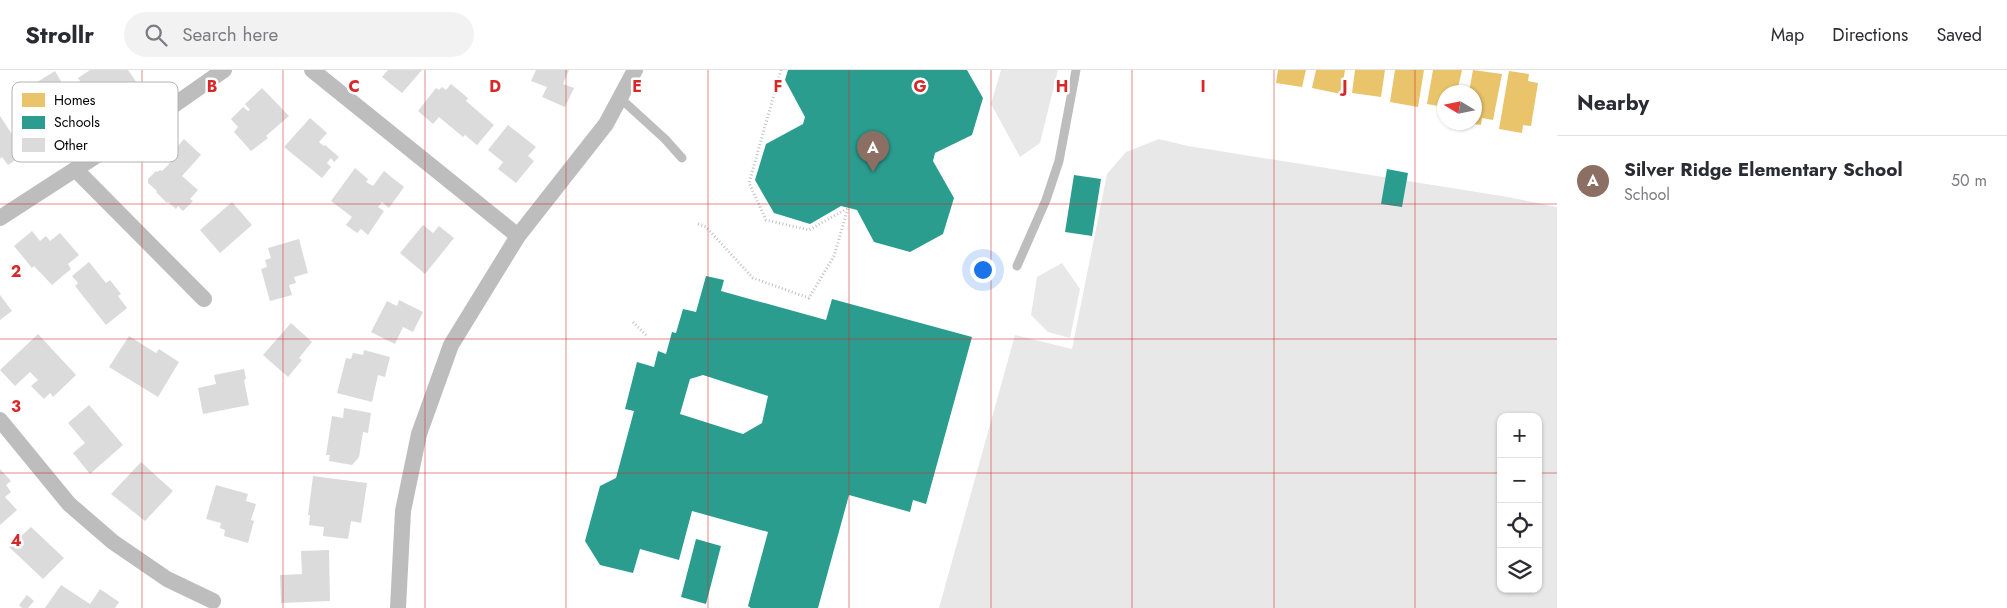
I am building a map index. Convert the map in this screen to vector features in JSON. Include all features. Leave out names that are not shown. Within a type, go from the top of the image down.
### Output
[{"type":"street","points":[[178,103],[224,70]]},
{"type":"street","points":[[312,70],[518,236]]},
{"type":"street","points":[[398,608],[403,511],[419,434],[451,345],[518,236],[606,124],[635,70]]},
{"type":"street","points":[[0,218],[88,162]]},
{"type":"street","points":[[76,170],[204,299]]},
{"type":"street","points":[[0,420],[69,504],[113,542],[167,579],[213,600]]},
{"type":"lane","points":[[1017,266],[1046,200],[1059,161],[1076,70]]},
{"type":"lane","points":[[620,98],[666,139],[682,158]]},
{"type":"path","points":[[698,224],[706,227],[753,278],[809,298],[834,256],[848,208],[809,230],[766,220],[749,183],[781,70]]},
{"type":"path","points":[[632,322],[647,336]]},
{"type":"shaded area","points":[[1001,70],[1058,70],[1040,143],[1020,157],[991,104]]},
{"type":"shaded area","points":[[1159,139],[1188,146],[1508,197],[1557,207],[1557,608],[939,608],[1015,335],[1072,349],[1107,174],[1126,152]]},
{"type":"shaded area","points":[[1062,263],[1080,289],[1070,338],[1048,332],[1031,315],[1037,277]]},
{"type":"building: Homes","points":[[1278,70],[1306,70],[1302,87],[1276,83]]},
{"type":"building: Homes","points":[[1316,70],[1345,70],[1341,94],[1312,88]]},
{"type":"building: Homes","points":[[1355,70],[1385,70],[1381,97],[1352,93]]},
{"type":"building: Homes","points":[[1395,70],[1424,70],[1418,107],[1390,102]]},
{"type":"building: Homes","points":[[1433,70],[1462,70],[1459,85],[1437,85],[1437,106],[1427,104]]},
{"type":"building: Homes","points":[[1473,70],[1502,74],[1493,120],[1482,118],[1482,85],[1470,85]]},
{"type":"building: Homes","points":[[1509,71],[1529,74],[1528,81],[1538,83],[1531,126],[1523,125],[1522,133],[1499,129]]},
{"type":"building: Schools","points":[[788,70],[967,70],[983,98],[972,135],[935,153],[933,161],[954,198],[943,234],[910,252],[874,242],[857,210],[841,206],[810,224],[774,213],[755,180],[766,144],[803,124],[805,117],[785,80]]},
{"type":"building: Schools","points":[[1387,169],[1408,173],[1402,207],[1381,204]]},
{"type":"building: Schools","points":[[1074,175],[1101,179],[1092,236],[1065,232]]},
{"type":"building: Schools","points":[[706,276],[724,280],[721,291],[826,320],[832,299],[972,337],[926,504],[913,500],[910,512],[849,495],[818,608],[751,608],[748,606],[768,532],[692,511],[679,560],[640,549],[633,573],[600,565],[585,541],[600,486],[616,478],[634,411],[625,409],[637,362],[654,367],[658,351],[666,354],[672,332],[676,333],[683,309],[696,312]],"holes":[[[703,375],[768,396],[762,423],[743,434],[680,414],[690,379]]]},
{"type":"building: Schools","points":[[696,539],[721,546],[706,604],[681,597]]},
{"type":"building: Other","points":[[90,70],[128,70],[136,82],[81,82],[78,78]]},
{"type":"building: Other","points":[[388,70],[422,70],[402,93],[382,77]]},
{"type":"building: Other","points":[[536,70],[569,70],[563,84],[574,88],[565,107],[542,97],[547,87],[531,81]]},
{"type":"building: Other","points":[[55,71],[61,82],[37,82]]},
{"type":"building: Other","points":[[451,84],[468,98],[466,101],[494,125],[477,145],[465,135],[463,137],[439,117],[433,124],[418,111],[436,88],[439,90],[442,87],[446,90]]},
{"type":"building: Other","points":[[262,88],[289,116],[266,136],[268,138],[251,151],[234,132],[238,127],[231,119],[243,107],[248,111],[250,110],[245,104]]},
{"type":"building: Other","points":[[0,116],[12,134],[13,162],[8,165],[2,157],[0,159]]},
{"type":"building: Other","points":[[310,118],[327,133],[319,142],[339,157],[334,162],[331,158],[327,163],[331,167],[322,178],[284,147]]},
{"type":"building: Other","points":[[508,125],[536,147],[528,156],[534,161],[516,183],[498,169],[503,162],[488,150]]},
{"type":"building: Other","points":[[184,139],[201,155],[182,176],[198,190],[190,199],[193,201],[183,211],[178,206],[176,209],[167,203],[148,183],[148,179],[156,171],[162,171],[171,162],[178,162],[178,146]]},
{"type":"building: Other","points":[[355,168],[368,179],[366,182],[373,186],[384,171],[404,187],[389,208],[382,202],[378,207],[384,211],[368,235],[361,229],[357,233],[346,225],[352,217],[331,201]]},
{"type":"building: Other","points":[[232,202],[252,225],[220,253],[200,230]]},
{"type":"building: Other","points":[[423,225],[433,233],[439,226],[454,238],[425,274],[400,253]]},
{"type":"building: Other","points":[[32,231],[40,241],[46,236],[50,241],[60,233],[79,255],[68,264],[71,269],[52,285],[34,266],[32,268],[14,246]]},
{"type":"building: Other","points":[[299,239],[308,273],[294,277],[296,283],[289,285],[292,295],[270,301],[261,269],[267,267],[265,260],[271,258],[268,248]]},
{"type":"building: Other","points":[[89,262],[106,283],[110,280],[121,294],[118,296],[127,308],[106,325],[75,286],[78,283],[72,276]]},
{"type":"building: Other","points":[[0,295],[12,311],[0,320]]},
{"type":"building: Other","points":[[399,300],[423,312],[413,332],[403,327],[395,344],[371,332],[387,301],[397,306]]},
{"type":"building: Other","points":[[291,323],[312,342],[299,358],[302,360],[288,377],[263,355]]},
{"type":"building: Other","points":[[38,334],[76,375],[53,397],[50,393],[44,399],[31,386],[38,380],[30,372],[15,386],[0,370]]},
{"type":"building: Other","points":[[129,336],[156,353],[159,349],[179,362],[158,397],[109,367]]},
{"type":"building: Other","points":[[364,350],[390,357],[385,377],[378,375],[372,402],[337,393],[346,358],[351,359],[353,353],[363,355]]},
{"type":"building: Other","points":[[244,369],[246,379],[244,380],[249,405],[203,414],[198,388],[216,384],[214,375]]},
{"type":"building: Other","points":[[89,405],[123,445],[90,474],[73,453],[85,443],[68,423]]},
{"type":"building: Other","points":[[344,408],[371,413],[368,433],[363,432],[359,457],[352,465],[329,461],[330,455],[326,455],[332,416],[343,418]]},
{"type":"building: Other","points":[[141,462],[173,491],[145,521],[111,494]]},
{"type":"building: Other","points":[[0,469],[11,481],[6,485],[11,492],[5,497],[17,510],[0,525]]},
{"type":"building: Other","points":[[313,476],[367,483],[361,523],[351,521],[348,539],[323,536],[324,527],[309,525],[310,515],[308,515]]},
{"type":"building: Other","points":[[216,485],[248,494],[246,501],[256,504],[251,520],[254,521],[248,543],[224,536],[225,530],[220,528],[221,523],[206,519]]},
{"type":"building: Other","points":[[31,527],[64,558],[43,579],[9,547]]},
{"type":"building: Other","points":[[329,550],[330,601],[281,603],[280,575],[302,574],[301,551]]},
{"type":"building: Other","points":[[61,585],[90,604],[100,589],[119,602],[115,608],[45,608]]},
{"type":"building: Other","points":[[27,595],[34,601],[28,608],[22,608],[19,605]]},
{"type":"place","name":"Silver Ridge Elementary School","points":[[873,172]]}]
